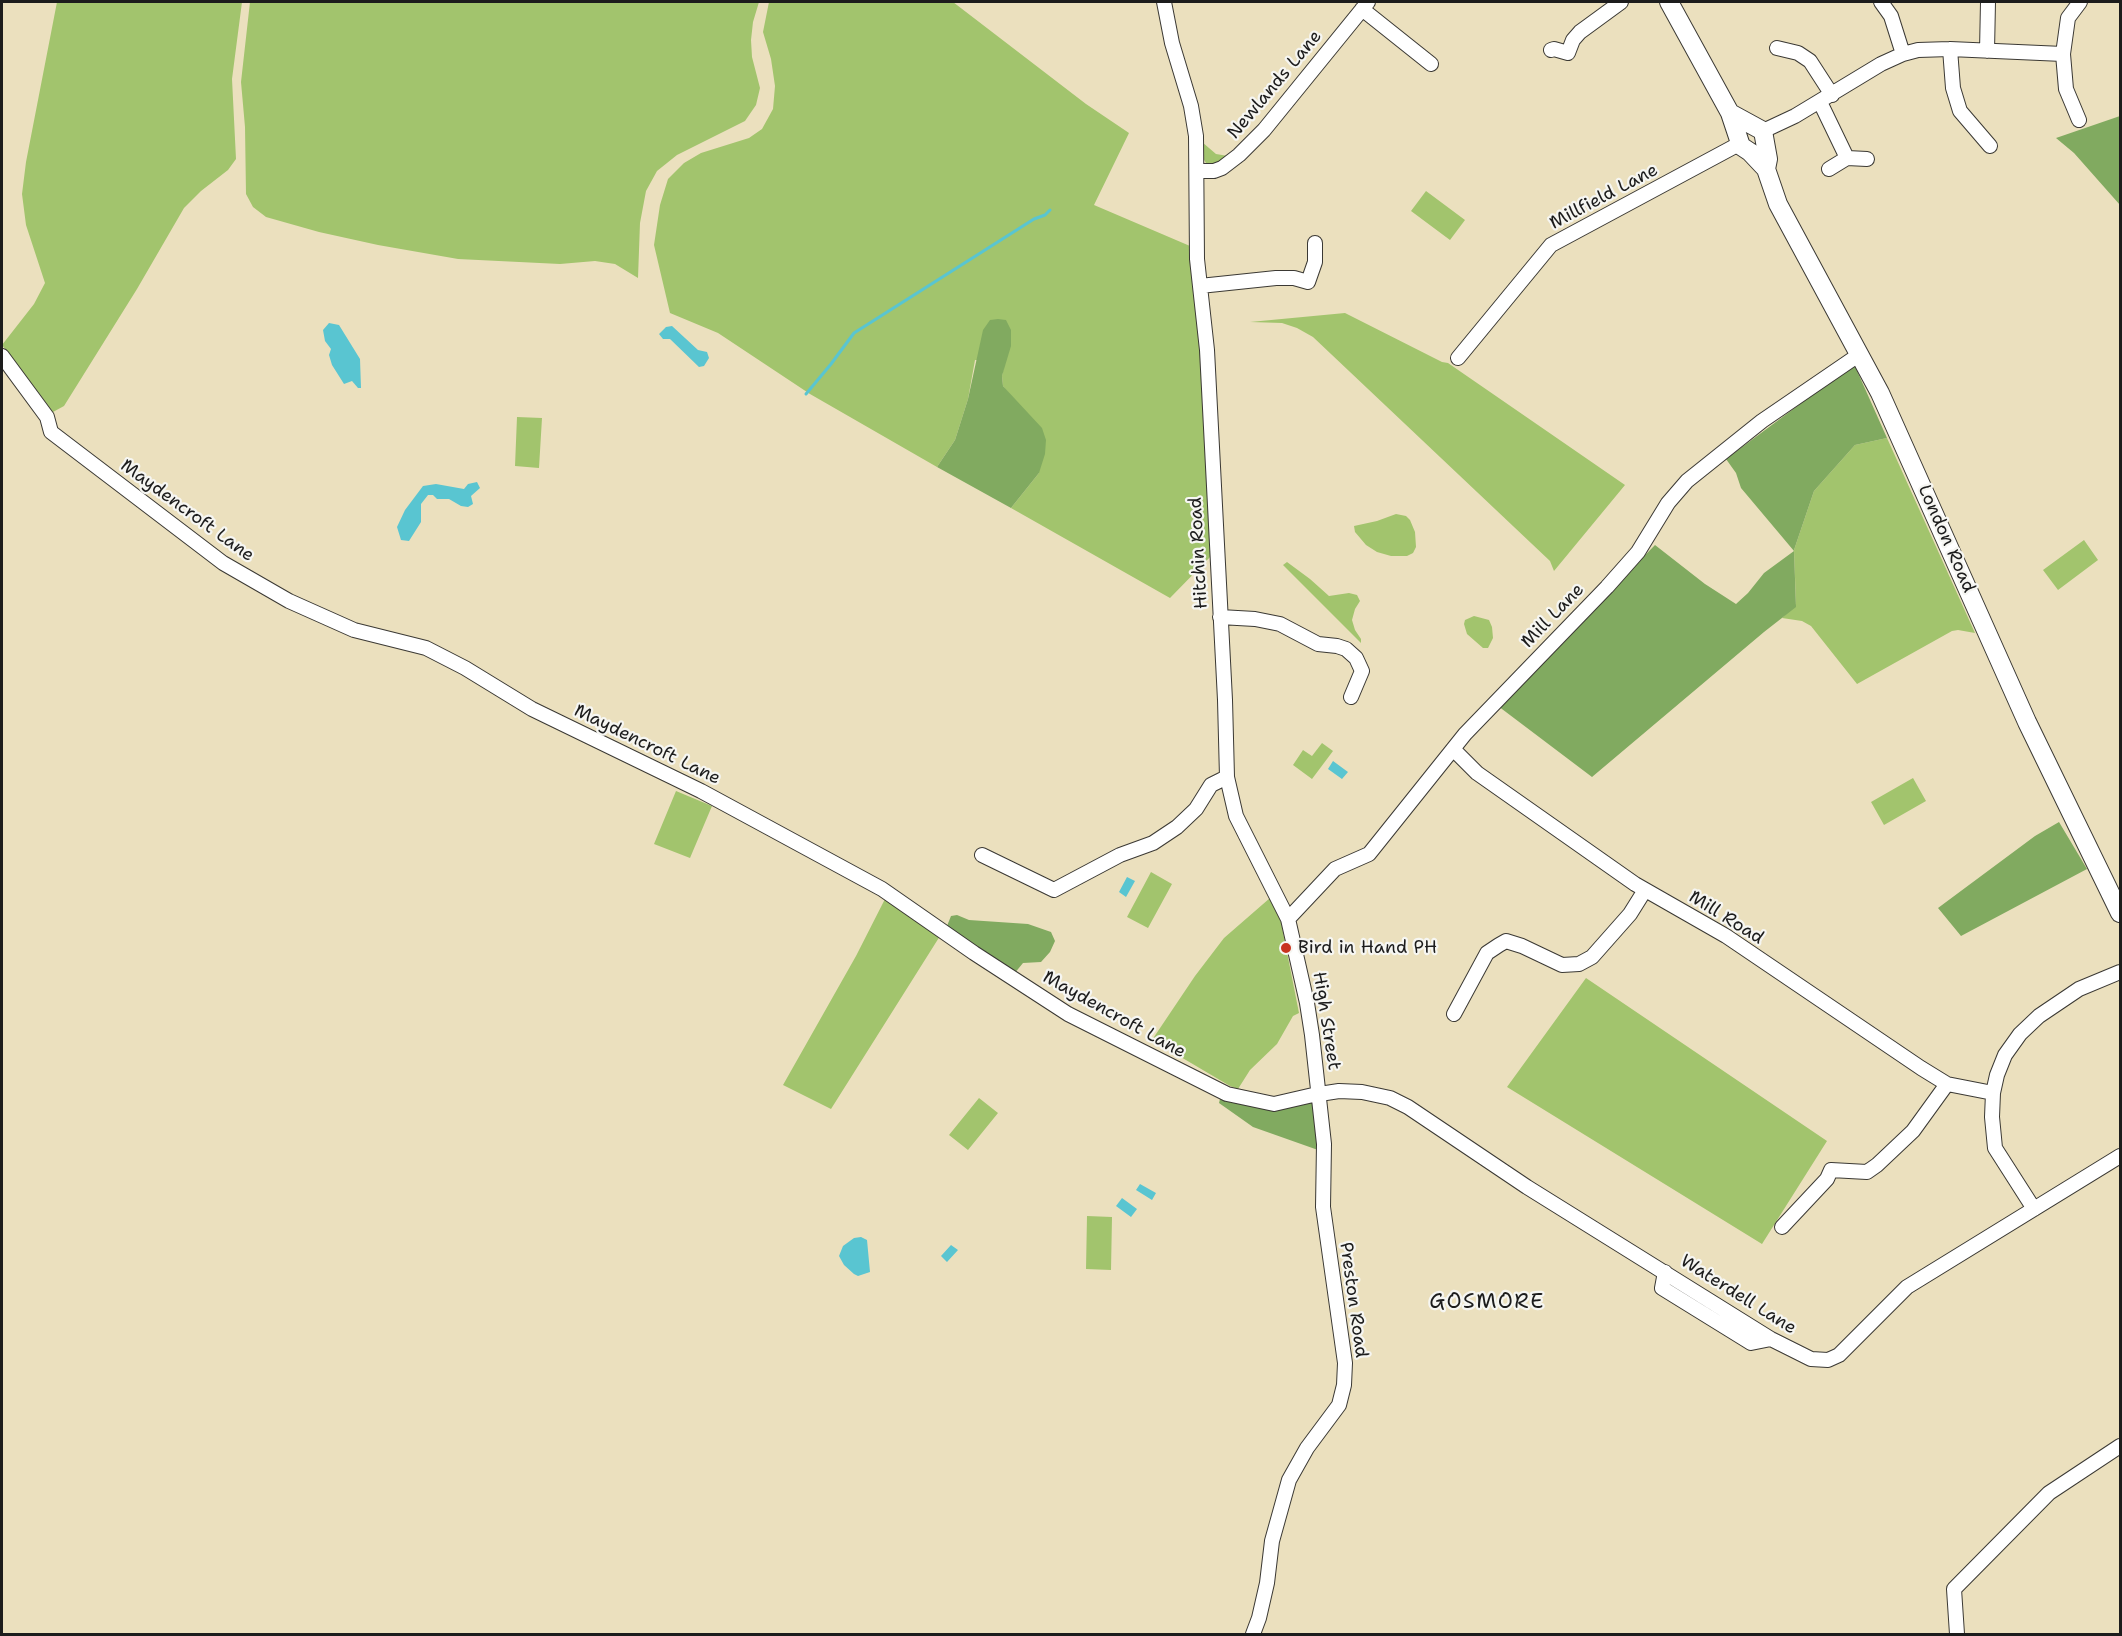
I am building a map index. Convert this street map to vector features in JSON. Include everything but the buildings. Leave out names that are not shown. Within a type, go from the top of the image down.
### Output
[{"type":"main road","name":"London Road","points":[[1669,2],[1730,113],[1738,116],[1751,139],[1766,169],[1778,204],[1880,393],[2026,722],[2121,913]]},
{"type":"street","name":"Hitchin Road","points":[[1164,2],[1172,43],[1195,122],[1197,259],[1207,350],[1227,777],[1236,816],[1288,919]]},
{"type":"street","points":[[1551,50],[1568,53],[1573,40],[1580,33],[1621,2]]},
{"type":"street","points":[[1881,2],[1891,16],[1903,54]]},
{"type":"street","points":[[1987,51],[1988,2]]},
{"type":"street","points":[[2079,120],[2066,89],[2063,54],[2068,18],[2080,2]]},
{"type":"street","name":"Newlands Lane","points":[[1197,171],[1214,171],[1222,168],[1239,155],[1264,129],[1365,5]]},
{"type":"street","points":[[1365,5],[1431,64]]},
{"type":"street","points":[[1777,48],[1798,53],[1810,60],[1832,95]]},
{"type":"street","points":[[1950,49],[1953,88],[1960,111],[1990,146]]},
{"type":"street","name":"Millfield Lane","points":[[1458,358],[1551,245],[1820,102],[1881,64],[1918,50],[1950,49],[2063,54]]},
{"type":"street","points":[[1820,102],[1847,158]]},
{"type":"street","points":[[1830,169],[1847,158],[1867,159]]},
{"type":"street","points":[[1200,286],[1282,278],[1294,278],[1308,282],[1315,262],[1315,243]]},
{"type":"street","name":"Mill Lane","points":[[1288,919],[1335,869],[1369,854],[1465,734],[1630,561],[1668,503],[1687,482],[1762,421],[1860,354]]},
{"type":"street","name":"Maydencroft Lane","points":[[2,356],[47,417],[51,432],[223,563],[289,601],[354,630],[426,648],[465,668],[532,709],[701,791],[882,889],[974,953],[1068,1014],[1227,1094],[1275,1104],[1318,1094]]},
{"type":"street","points":[[1220,617],[1255,619],[1280,624],[1318,644],[1346,649],[1356,658],[1362,671],[1351,697]]},
{"type":"street","name":"Mill Road","points":[[1453,749],[1477,772],[1645,890],[1726,936],[1947,1084],[1993,1093]]},
{"type":"street","points":[[982,855],[1054,890],[1120,855],[1153,843],[1177,827],[1196,808],[1210,785],[1227,777]]},
{"type":"street","points":[[1454,1014],[1487,953],[1499,945],[1506,941],[1562,965],[1579,964],[1592,957],[1630,914],[1645,890]]},
{"type":"street","name":"High Street","points":[[1288,919],[1312,1035],[1318,1094]]},
{"type":"street","points":[[2034,1209],[1995,1148],[1992,1135],[1993,1093],[2005,1055],[2020,1034],[2039,1016],[2071,994],[2121,972]]},
{"type":"street","points":[[1782,1227],[1827,1179],[1831,1170],[1867,1172],[1877,1165],[1913,1131],[1947,1084]]},
{"type":"street","name":"Waterdell Lane","points":[[1318,1094],[1339,1091],[1362,1092],[1390,1098],[1408,1107],[1527,1187],[1665,1272],[1662,1288],[1751,1343],[1771,1339],[1811,1359],[1828,1360],[1839,1355],[1907,1287],[2121,1156]]},
{"type":"street","name":"Preston Road","points":[[1252,1635],[1259,1618],[1267,1583],[1272,1541],[1289,1480],[1307,1448],[1339,1405],[1344,1385],[1343,1341],[1323,1207],[1324,1144],[1318,1094]]},
{"type":"street","points":[[1957,1635],[1953,1589],[2049,1493],[2121,1446]]},
{"type":"green space","points":[[57,2],[242,2],[232,79],[236,159],[228,170],[184,208],[64,406],[53,412],[2,345],[34,304],[45,283],[26,225],[22,194],[26,162]]},
{"type":"green space","points":[[250,2],[759,2],[751,40],[752,57],[760,88],[756,105],[745,121],[677,155],[657,171],[646,191],[640,223],[638,278],[615,264],[595,261],[560,264],[458,259],[319,232],[266,217],[253,207],[246,194],[245,127],[241,82]]},
{"type":"green space","points":[[769,2],[953,2],[1086,104],[1129,133],[1094,205],[1190,246],[1203,346],[1213,554],[1170,598],[1011,508],[1039,473],[1010,395],[1003,386],[1005,361],[975,360],[968,399],[955,440],[937,467],[810,394],[718,333],[670,313],[654,245],[660,205],[668,179],[684,163],[701,153],[749,138],[762,129],[773,109],[775,86],[771,59],[763,32]]},
{"type":"green space","points":[[2120,116],[2120,205],[2074,153],[2056,138]]},
{"type":"green space","points":[[1202,142],[1216,154],[1228,156],[1225,163],[1210,165],[1206,163],[1203,158]]},
{"type":"green space","points":[[1426,191],[1465,220],[1450,240],[1411,211]]},
{"type":"green space","points":[[1345,313],[1448,363],[1625,485],[1554,571],[1550,561],[1313,337],[1282,323],[1250,322]]},
{"type":"green space","points":[[990,320],[1006,320],[1011,330],[1011,346],[1002,376],[1003,386],[1042,428],[1046,440],[1045,454],[1039,473],[1011,508],[937,467],[955,440],[968,399],[983,330]]},
{"type":"green space","points":[[1854,364],[1887,438],[1855,445],[1814,491],[1794,550],[1796,607],[1592,777],[1498,706],[1655,545],[1705,584],[1736,604],[1764,573],[1794,551],[1741,488],[1736,473],[1726,459]]},
{"type":"green space","points":[[517,417],[542,418],[539,468],[515,466]]},
{"type":"green space","points":[[1887,438],[1975,633],[1952,631],[1857,684],[1811,626],[1802,621],[1782,618],[1796,604],[1794,550],[1814,491],[1855,445]]},
{"type":"green space","points":[[1396,514],[1406,516],[1415,532],[1416,547],[1413,553],[1407,556],[1391,556],[1377,552],[1366,545],[1355,532],[1354,526]]},
{"type":"green space","points":[[2084,540],[2098,560],[2058,590],[2043,570]]},
{"type":"green space","points":[[1287,562],[1329,596],[1349,593],[1357,595],[1360,601],[1352,620],[1361,643],[1283,565]]},
{"type":"green space","points":[[1474,616],[1489,620],[1493,638],[1488,648],[1483,648],[1467,634],[1465,620]]},
{"type":"green space","points":[[1322,743],[1333,751],[1312,779],[1293,765],[1303,750],[1312,756]]},
{"type":"green space","points":[[1913,778],[1926,801],[1884,825],[1871,802]]},
{"type":"green space","points":[[676,791],[712,806],[690,858],[654,844]]},
{"type":"green space","points":[[2059,822],[2087,869],[1961,936],[1938,908],[2035,836]]},
{"type":"green space","points":[[1151,872],[1172,884],[1148,928],[1127,917]]},
{"type":"green space","points":[[1270,898],[1281,922],[1299,1013],[1293,1016],[1277,1044],[1250,1070],[1238,1089],[1152,1040],[1224,938]]},
{"type":"green space","points":[[885,899],[940,936],[831,1109],[783,1085],[856,956]]},
{"type":"green space","points":[[957,915],[969,920],[1028,924],[1051,932],[1055,941],[1050,952],[1041,962],[1023,963],[1014,974],[947,926],[951,916]]},
{"type":"green space","points":[[1586,978],[1827,1141],[1762,1244],[1507,1087]]},
{"type":"green space","points":[[1221,1095],[1314,1099],[1318,1150],[1253,1127],[1219,1103]]},
{"type":"green space","points":[[979,1098],[998,1113],[968,1150],[949,1135]]},
{"type":"green space","points":[[1087,1216],[1112,1217],[1111,1270],[1086,1269]]},
{"type":"water","points":[[329,323],[339,325],[360,359],[361,388],[358,388],[352,381],[344,384],[332,365],[329,355],[331,349],[325,341],[323,330]]},
{"type":"water","points":[[672,326],[698,350],[707,352],[709,358],[704,366],[699,367],[670,339],[663,339],[659,334],[666,327]]},
{"type":"water","points":[[477,482],[480,488],[471,496],[473,504],[468,507],[449,499],[437,499],[433,495],[428,495],[421,504],[421,522],[409,541],[401,540],[397,527],[405,510],[423,486],[436,484],[464,489],[468,484]]},
{"type":"water","points":[[1333,761],[1348,772],[1342,779],[1328,769]]},
{"type":"water","points":[[1127,877],[1135,881],[1126,897],[1119,892]]},
{"type":"water","points":[[1140,1184],[1156,1193],[1152,1200],[1136,1190]]},
{"type":"water","points":[[1122,1198],[1137,1209],[1131,1217],[1116,1206]]},
{"type":"water","points":[[861,1237],[867,1240],[870,1272],[858,1276],[844,1265],[839,1256],[843,1246],[854,1238]]},
{"type":"water","points":[[951,1245],[958,1250],[947,1262],[941,1256]]},
{"type":"waterway","points":[[806,394],[854,333],[1050,210]]},
{"type":"place","name":"Bird in Hand PH","points":[[1286,948]]},
{"type":"district","name":"GOSMORE","points":[[1487,1303]]}]
